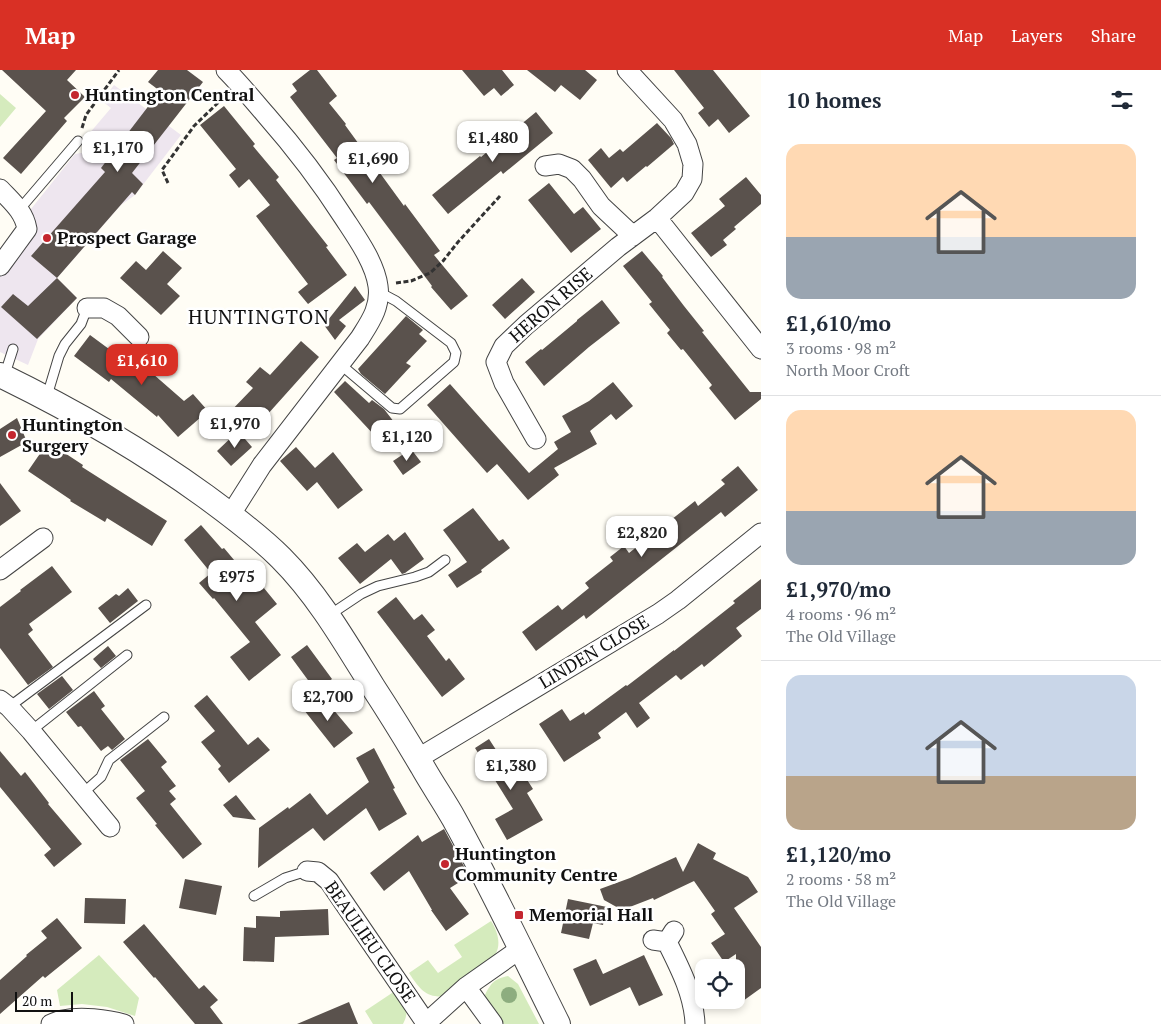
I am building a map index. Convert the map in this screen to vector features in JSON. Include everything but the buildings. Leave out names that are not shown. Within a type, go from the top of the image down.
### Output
[{"type":"street","name":"HERON RISE","points":[[536,439],[504,382],[496,362],[504,346],[597,264],[657,218],[684,193],[692,179],[693,164],[687,144],[673,120],[627,70]]},
{"type":"street","points":[[230,514],[262,465],[374,317],[378,304],[378,288],[372,267],[358,239],[298,153],[231,76]]},
{"type":"street","points":[[545,166],[559,164],[572,169],[582,179],[601,206],[633,236]]},
{"type":"street","points":[[0,189],[26,219],[27,229],[0,266]]},
{"type":"street","points":[[657,218],[761,349]]},
{"type":"street","points":[[87,308],[104,308],[118,316],[139,337]]},
{"type":"street","points":[[2,376],[78,415],[170,470],[230,514],[280,557],[302,582],[328,616],[383,701],[453,818],[491,889],[558,1024]]},
{"type":"street","name":"LINDEN CLOSE","points":[[417,759],[658,614],[761,533]]},
{"type":"street","points":[[0,570],[43,538]]},
{"type":"street","points":[[5,703],[31,731],[110,826]]},
{"type":"street","name":"BEAULIEU CLOSE","points":[[307,871],[318,872],[329,881],[426,1023]]},
{"type":"street","points":[[665,938],[691,997],[695,1024]]},
{"type":"street","points":[[426,1023],[466,987],[520,948]]},
{"type":"street","points":[[466,987],[493,1024]]},
{"type":"street","points":[[51,1024],[62,1020],[100,1019],[124,1024]]},
{"type":"lane","points":[[19,210],[78,141]]},
{"type":"lane","points":[[340,364],[392,408],[400,409],[454,362],[456,353],[451,343],[378,288]]},
{"type":"lane","points":[[46,399],[59,356],[65,344],[81,324],[87,308]]},
{"type":"lane","points":[[2,376],[13,349]]},
{"type":"lane","points":[[328,616],[361,594],[378,586],[429,572],[445,560]]},
{"type":"lane","points":[[5,703],[146,605]]},
{"type":"lane","points":[[31,731],[127,655]]},
{"type":"lane","points":[[83,793],[101,777],[109,760],[164,717]]},
{"type":"lane","points":[[254,896],[285,878],[307,871]]},
{"type":"path","points":[[78,141],[86,115],[119,70]]},
{"type":"path","points":[[168,183],[162,170],[194,126],[228,93],[231,76]]},
{"type":"path","points":[[378,288],[411,281],[430,273],[443,261],[500,196]]},
{"type":"shaded area","points":[[114,85],[181,135],[135,195],[121,205],[57,278],[77,298],[38,339],[28,365],[0,352],[0,276],[33,230],[31,209],[75,154],[87,152],[83,141],[111,108],[102,101]]},
{"type":"green space","points":[[0,94],[16,108],[0,127]]},
{"type":"green space","points":[[491,921],[497,933],[498,942],[497,951],[493,957],[451,992],[444,995],[431,995],[420,988],[409,973],[428,960],[438,973],[462,957],[454,945]]},
{"type":"green space","points":[[99,955],[139,998],[135,1016],[107,1007],[82,1004],[60,1006],[57,990]]},
{"type":"green space","points":[[508,976],[518,984],[539,1024],[504,1024],[488,1004],[485,995],[489,987],[496,980]]},
{"type":"green space","points":[[395,991],[404,1002],[406,1010],[403,1024],[373,1024],[365,1011]]},
{"type":"place","name":"Huntington Central","points":[[75,95]]},
{"type":"place","name":"Prospect Garage","points":[[47,238]]},
{"type":"place","name":"Huntington Surgery","points":[[12,435]]},
{"type":"place","name":"Huntington Community Centre","points":[[445,864]]},
{"type":"place","name":"Memorial Hall","points":[[519,915]]},
{"type":"district","name":"HUNTINGTON","points":[[259,317]]}]
